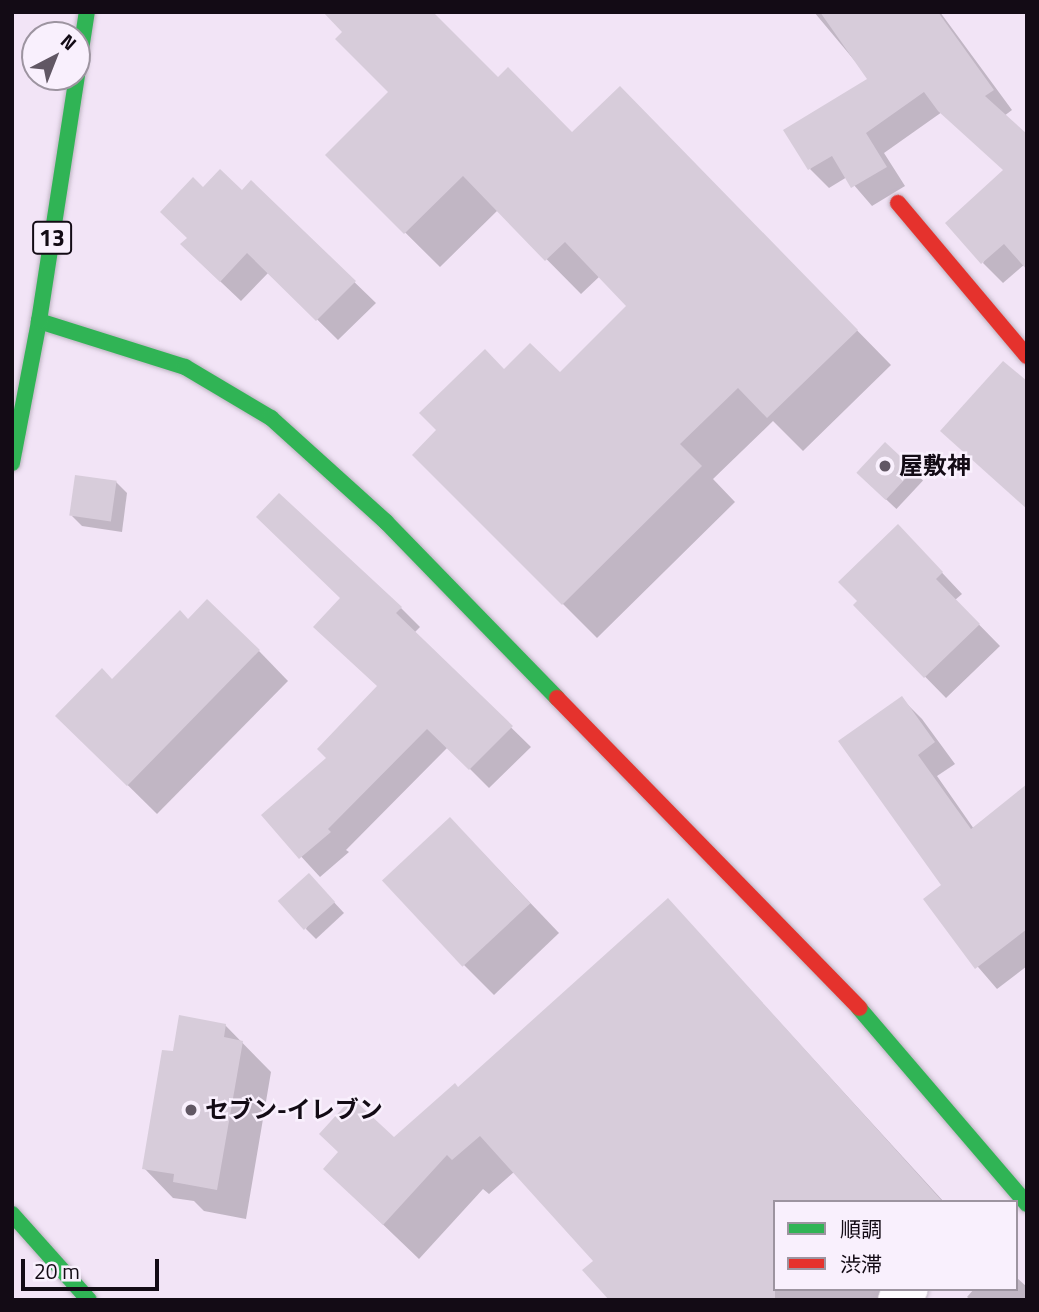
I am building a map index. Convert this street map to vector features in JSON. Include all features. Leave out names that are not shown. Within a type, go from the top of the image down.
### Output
[{"type":"main road","name":"13","points":[[12,463],[39,321],[87,12]]},
{"type":"main road","points":[[898,203],[1027,356]]},
{"type":"main road","points":[[39,321],[186,367],[280,426],[386,522],[852,1000],[1020,1195]]},
{"type":"main road","points":[[12,1214],[89,1300]]},
{"type":"building","points":[[323,12],[433,12],[498,77],[508,67],[572,132],[620,86],[858,330],[767,418],[738,388],[680,444],[702,466],[562,605],[412,455],[436,430],[419,413],[485,349],[504,369],[530,343],[560,372],[626,306],[565,242],[545,261],[463,176],[404,234],[325,155],[388,92],[335,39],[342,32]]},
{"type":"building","points":[[820,12],[938,12],[994,90],[985,96],[1027,134],[1027,270],[1004,244],[981,264],[945,223],[1003,170],[938,111],[924,92],[866,133],[887,167],[851,188],[832,156],[808,170],[783,130],[867,79]]},
{"type":"building","points":[[220,169],[242,190],[251,180],[356,281],[316,321],[247,253],[220,282],[180,244],[187,238],[160,212],[193,177],[203,187]]},
{"type":"building","points":[[1003,361],[1027,381],[1027,509],[940,431]]},
{"type":"building","name":"屋敷神","points":[[885,442],[914,469],[886,500],[856,473]]},
{"type":"building","points":[[75,475],[117,481],[111,521],[69,516]]},
{"type":"building","points":[[279,493],[402,607],[396,613],[513,726],[469,770],[427,729],[328,829],[331,832],[299,859],[261,815],[326,758],[317,749],[377,686],[313,627],[340,598],[256,517]]},
{"type":"building","points":[[898,524],[943,572],[936,579],[980,624],[924,678],[853,605],[857,601],[838,582]]},
{"type":"building","points":[[207,599],[260,650],[127,786],[55,716],[102,668],[112,679],[180,610],[188,619]]},
{"type":"building","points":[[902,696],[935,742],[918,755],[971,829],[1027,784],[1027,929],[975,969],[923,899],[941,885],[838,741]]},
{"type":"building","points":[[450,817],[530,903],[462,967],[382,880]]},
{"type":"building","points":[[309,873],[335,902],[304,930],[278,901]]},
{"type":"building","points":[[668,898],[941,1200],[773,1200],[775,1300],[609,1300],[582,1270],[593,1261],[480,1136],[452,1160],[447,1155],[383,1225],[323,1169],[338,1152],[319,1134],[352,1098],[394,1137],[455,1083],[458,1087]]},
{"type":"building","name":"セブン-イレブン","points":[[179,1015],[226,1024],[224,1037],[243,1041],[217,1190],[173,1182],[174,1174],[142,1169],[162,1050],[173,1051]]},
{"type":"traffic: fast","points":[[12,463],[39,321],[87,12]]},
{"type":"traffic: fast","points":[[39,321],[185,367],[271,418],[386,522],[557,698]]},
{"type":"traffic: fast","points":[[859,1008],[1027,1204]]},
{"type":"traffic: fast","points":[[12,1214],[89,1300]]},
{"type":"traffic: jam","points":[[898,203],[1027,356]]},
{"type":"traffic: jam","points":[[557,698],[859,1008]]},
{"type":"place","name":"屋敷神","points":[[885,466]]},
{"type":"place","name":"セブン-イレブン","points":[[191,1110]]}]
